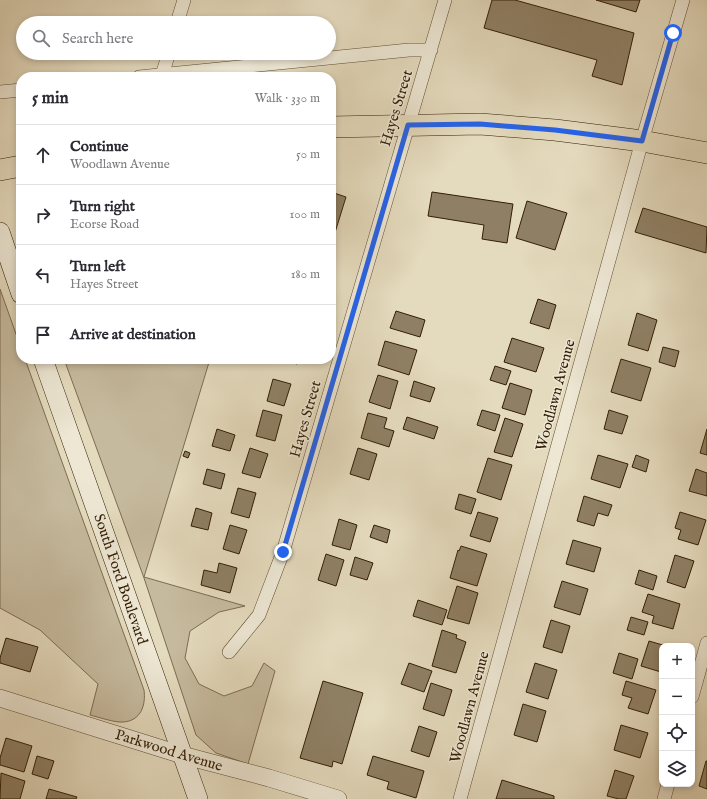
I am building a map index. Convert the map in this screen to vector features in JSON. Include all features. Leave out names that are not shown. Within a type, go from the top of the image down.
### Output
[{"type":"main road","points":[[336,127],[480,124],[561,131],[642,141],[707,153]]},
{"type":"main road","points":[[0,170],[16,167]]},
{"type":"main road","points":[[0,232],[16,279]]},
{"type":"main road","name":"South Ford Boulevard","points":[[46,364],[198,799]]},
{"type":"street","points":[[180,16],[184,0]]},
{"type":"street","name":"Hayes Street","points":[[229,652],[259,615],[283,552],[445,0]]},
{"type":"street","name":"Woodlawn Avenue","points":[[460,799],[642,141],[683,0]]},
{"type":"street","points":[[336,57],[409,50],[430,50]]},
{"type":"street","points":[[163,72],[167,60]]},
{"type":"street","points":[[183,72],[306,60]]},
{"type":"street","points":[[0,92],[16,90]]},
{"type":"street","points":[[695,686],[707,643]]},
{"type":"street","name":"Parkwood Avenue","points":[[0,698],[182,755],[269,778],[338,799]]},
{"type":"street","points":[[664,799],[667,787]]},
{"type":"shaded area","points":[[0,289],[16,334],[16,364],[27,364],[144,690],[143,706],[138,715],[129,721],[116,722],[90,715],[98,684],[40,630],[0,608]]},
{"type":"shaded area","points":[[66,364],[208,364],[144,577],[245,606],[219,612],[190,631],[185,658],[199,684],[224,696],[252,686],[264,663],[275,671],[248,764],[216,753],[196,735],[144,578]]},
{"type":"building","points":[[492,0],[515,0],[634,33],[622,85],[592,76],[597,60],[484,28]]},
{"type":"building","points":[[596,0],[640,0],[636,12]]},
{"type":"building","points":[[432,192],[513,204],[507,243],[482,239],[484,225],[428,216]]},
{"type":"building","points":[[336,194],[346,197],[336,229]]},
{"type":"building","points":[[527,201],[567,213],[555,250],[516,238]]},
{"type":"building","points":[[643,208],[707,227],[706,253],[635,232]]},
{"type":"building","points":[[538,299],[556,305],[549,329],[530,323]]},
{"type":"building","points":[[396,311],[425,320],[420,337],[390,328]]},
{"type":"building","points":[[637,313],[657,320],[648,351],[628,345]]},
{"type":"building","points":[[512,338],[544,348],[536,372],[504,362]]},
{"type":"building","points":[[385,341],[417,350],[409,375],[378,365]]},
{"type":"building","points":[[663,347],[679,351],[675,367],[659,362]]},
{"type":"building","points":[[621,359],[651,368],[641,401],[611,392]]},
{"type":"building","points":[[495,366],[511,371],[506,385],[490,380]]},
{"type":"building","points":[[378,375],[398,381],[390,409],[369,402]]},
{"type":"building","points":[[273,379],[291,384],[284,406],[267,401]]},
{"type":"building","points":[[414,381],[435,388],[430,402],[410,396]]},
{"type":"building","points":[[510,383],[532,390],[525,415],[502,408]]},
{"type":"building","points":[[263,410],[282,415],[275,441],[256,436]]},
{"type":"building","points":[[482,410],[500,415],[495,431],[477,425]]},
{"type":"building","points":[[609,410],[628,416],[622,434],[604,429]]},
{"type":"building","points":[[368,413],[387,418],[384,428],[394,431],[389,447],[361,438]]},
{"type":"building","points":[[407,417],[438,427],[434,439],[403,429]]},
{"type":"building","points":[[505,418],[523,424],[512,457],[494,452]]},
{"type":"building","points":[[217,429],[235,435],[230,451],[212,446]]},
{"type":"building","points":[[707,429],[707,455],[700,453]]},
{"type":"building","points":[[250,448],[268,454],[260,478],[242,473]]},
{"type":"building","points":[[358,448],[377,454],[369,480],[350,474]]},
{"type":"building","points":[[185,451],[190,453],[188,458],[183,456]]},
{"type":"building","points":[[598,455],[628,464],[620,488],[591,479]]},
{"type":"building","points":[[636,455],[649,460],[646,472],[632,467]]},
{"type":"building","points":[[488,458],[512,465],[501,500],[477,492]]},
{"type":"building","points":[[207,469],[225,474],[221,489],[203,484]]},
{"type":"building","points":[[696,469],[707,473],[707,496],[689,491]]},
{"type":"building","points":[[238,488],[256,493],[249,518],[231,513]]},
{"type":"building","points":[[459,494],[476,499],[471,514],[455,509]]},
{"type":"building","points":[[584,496],[612,505],[608,516],[598,513],[594,526],[577,521]]},
{"type":"building","points":[[196,508],[212,513],[208,530],[191,526]]},
{"type":"building","points":[[478,512],[498,518],[490,542],[470,536]]},
{"type":"building","points":[[680,512],[706,520],[698,545],[678,539],[681,530],[675,528]]},
{"type":"building","points":[[339,519],[357,525],[350,550],[332,545]]},
{"type":"building","points":[[230,525],[247,530],[239,554],[223,549]]},
{"type":"building","points":[[374,525],[390,530],[387,543],[370,537]]},
{"type":"building","points":[[573,540],[601,548],[594,572],[566,564]]},
{"type":"building","points":[[461,546],[487,554],[477,586],[450,578],[458,550],[459,551]]},
{"type":"building","points":[[326,554],[344,560],[336,586],[318,580]]},
{"type":"building","points":[[675,555],[694,561],[685,588],[667,582]]},
{"type":"building","points":[[355,557],[373,563],[367,580],[350,575]]},
{"type":"building","points":[[219,563],[237,568],[230,593],[201,585],[204,570],[217,573]]},
{"type":"building","points":[[639,570],[657,576],[653,590],[635,584]]},
{"type":"building","points":[[562,581],[588,589],[580,615],[554,607]]},
{"type":"building","points":[[457,586],[478,593],[469,624],[447,618]]},
{"type":"building","points":[[648,594],[680,604],[673,629],[652,623],[654,616],[642,612]]},
{"type":"building","points":[[418,600],[447,610],[442,625],[413,616]]},
{"type":"building","points":[[631,617],[648,622],[644,635],[627,630]]},
{"type":"building","points":[[551,620],[570,626],[562,653],[543,647]]},
{"type":"building","points":[[442,630],[457,635],[456,638],[466,642],[456,673],[432,666]]},
{"type":"building","points":[[6,638],[38,647],[30,672],[0,663]]},
{"type":"building","points":[[649,641],[659,644],[659,671],[641,666]]},
{"type":"building","points":[[619,653],[638,659],[632,679],[613,673]]},
{"type":"building","points":[[409,663],[432,671],[424,692],[401,684]]},
{"type":"building","points":[[535,663],[557,670],[548,699],[526,692]]},
{"type":"building","points":[[323,681],[363,693],[342,764],[333,761],[332,767],[300,758]]},
{"type":"building","points":[[626,681],[656,690],[648,714],[628,708],[632,698],[622,695]]},
{"type":"building","points":[[431,683],[452,690],[444,716],[423,709]]},
{"type":"building","points":[[523,704],[546,711],[537,742],[514,735]]},
{"type":"building","points":[[621,725],[648,733],[640,758],[614,750]]},
{"type":"building","points":[[419,726],[437,732],[429,757],[411,751]]},
{"type":"building","points":[[6,738],[32,746],[24,772],[0,765],[0,758]]},
{"type":"building","points":[[37,756],[54,761],[48,779],[32,774]]},
{"type":"building","points":[[373,756],[424,771],[416,798],[387,789],[389,782],[367,775]]},
{"type":"building","points":[[707,761],[707,789],[699,786]]},
{"type":"building","points":[[615,770],[634,776],[626,799],[607,796]]},
{"type":"building","points":[[1,773],[25,781],[20,799],[0,799]]},
{"type":"building","points":[[502,780],[554,796],[554,799],[496,799]]},
{"type":"building","points":[[49,789],[77,797],[76,799],[46,799]]},
{"type":"route","points":[[283,552],[408,125],[480,124],[555,130],[642,141],[673,33]]}]
